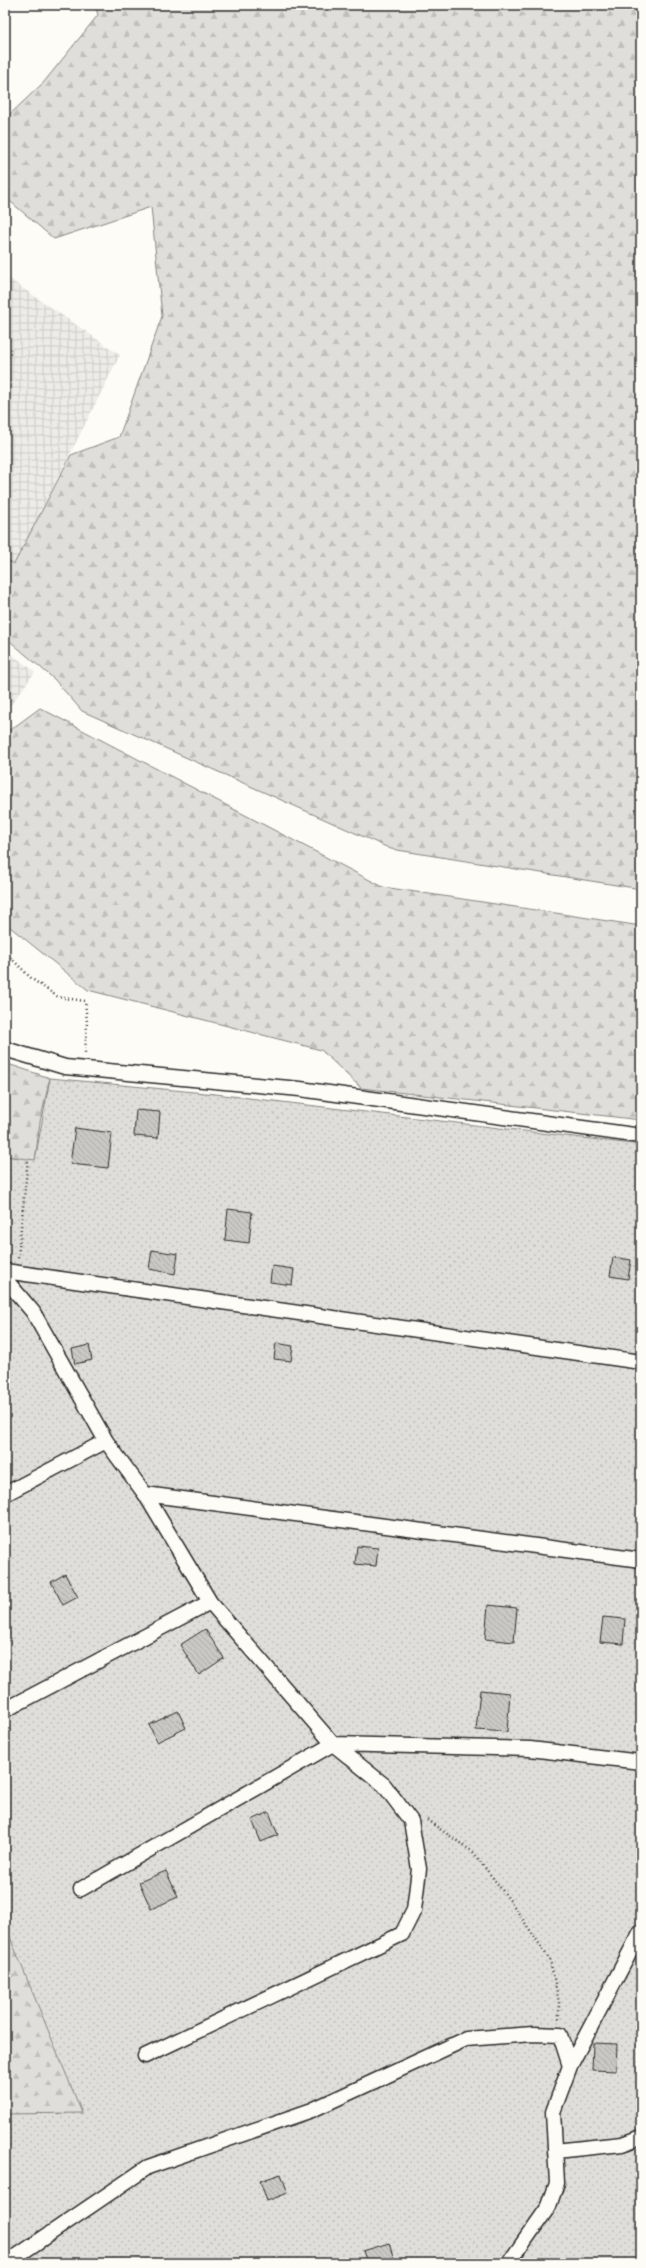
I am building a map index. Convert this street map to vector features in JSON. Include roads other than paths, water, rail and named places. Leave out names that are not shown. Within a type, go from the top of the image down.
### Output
[{"type":"street","points":[[5,1049],[65,1068],[300,1089],[641,1136]]},
{"type":"street","points":[[9,1274],[641,1362]]},
{"type":"street","points":[[9,1274],[106,1441],[145,1494],[210,1602],[333,1744],[384,1785],[411,1821],[419,1868],[414,1910],[402,1934],[145,2056]]},
{"type":"street","points":[[5,1494],[106,1441]]},
{"type":"street","points":[[145,1494],[641,1560]]},
{"type":"street","points":[[5,1710],[210,1602]]},
{"type":"street","points":[[81,1889],[333,1744],[530,1749],[641,1762]]},
{"type":"street","points":[[509,2263],[549,2206],[557,2183],[553,2112],[570,2066],[641,1931]]},
{"type":"street","points":[[10,2260],[148,2166],[312,2110],[466,2039],[533,2034],[560,2036],[570,2066]]},
{"type":"street","points":[[555,2151],[622,2144],[641,2137]]}]
